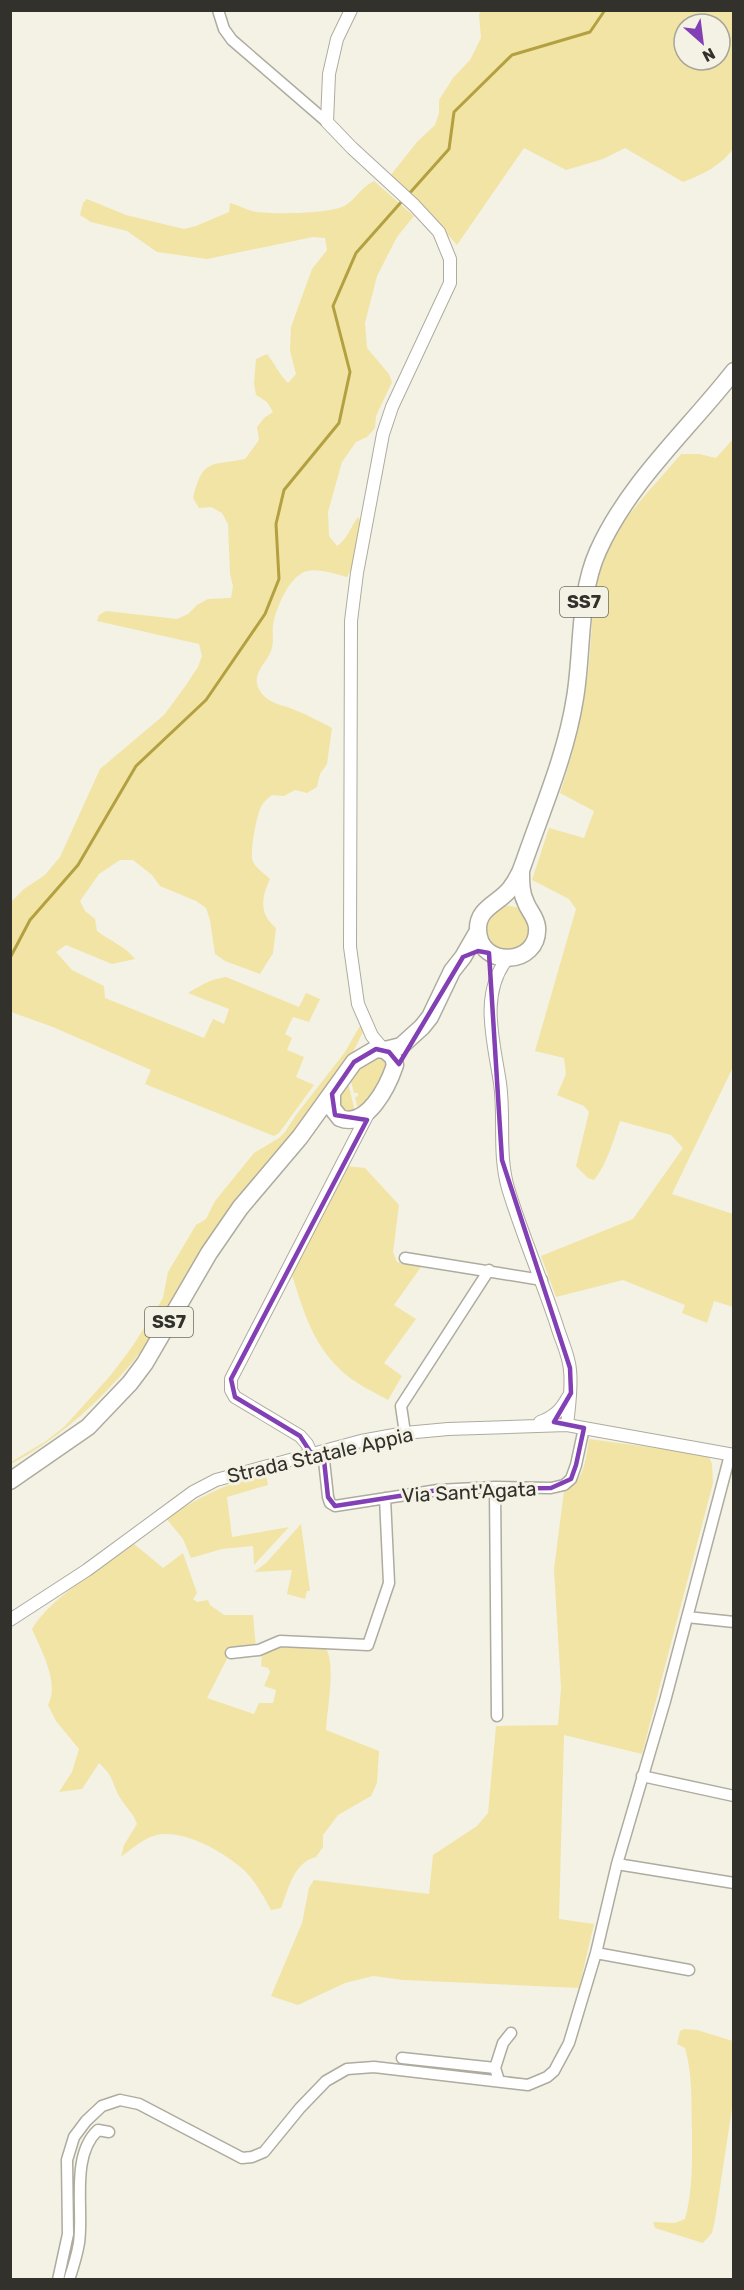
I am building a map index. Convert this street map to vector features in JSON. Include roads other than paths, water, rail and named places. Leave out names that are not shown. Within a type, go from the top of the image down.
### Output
[{"type":"main road","name":"SS7","points":[[300,1137],[340,1118],[358,1117],[372,1107],[433,1012],[452,971],[478,931],[480,917],[510,889],[521,872],[556,776],[568,734],[576,695],[584,605],[596,554],[612,522],[635,488],[734,371]]},
{"type":"main road","name":"SS7","points":[[463,957],[478,951],[496,956],[517,957],[532,945],[537,927],[521,888],[521,872]]},
{"type":"main road","points":[[496,902],[513,900],[529,909]]},
{"type":"main road","points":[[478,931],[482,946],[496,956]]},
{"type":"main road","name":"SS7","points":[[10,1481],[87,1426],[130,1383],[146,1363],[209,1253],[240,1208],[300,1137],[354,1062],[368,1052],[400,1046],[422,1027]]},
{"type":"main road","points":[[384,1049],[393,1057],[395,1065],[392,1074]]},
{"type":"main road","points":[[332,1094],[332,1108],[340,1118]]},
{"type":"street","points":[[218,10],[224,29],[232,40],[327,122],[414,205],[439,232],[450,259],[450,283],[392,407],[383,434],[357,573],[351,621],[350,947],[358,1004],[368,1028],[384,1049]]},
{"type":"street","points":[[327,122],[329,74],[334,50],[351,10]]},
{"type":"street","points":[[496,956],[495,985],[490,999],[490,1021],[501,1087],[502,1160],[516,1213],[542,1280],[570,1368],[567,1425]]},
{"type":"street","points":[[354,1062],[368,1028]]},
{"type":"street","points":[[317,1452],[300,1436],[235,1396],[231,1390],[231,1379],[372,1107]]},
{"type":"street","points":[[340,1118],[349,1123],[354,1139]]},
{"type":"street","points":[[405,1258],[542,1280]]},
{"type":"street","points":[[405,1433],[401,1406],[489,1270]]},
{"type":"street","name":"Strada Statale Appia","points":[[529,1426],[550,1419],[561,1410],[570,1393]]},
{"type":"street","name":"Strada Statale Appia","points":[[10,1620],[87,1570],[193,1492],[216,1480],[317,1452],[405,1433],[448,1429],[567,1425],[732,1455]]},
{"type":"street","name":"Via Sant'Agata","points":[[317,1452],[330,1503],[335,1506],[438,1490],[495,1487],[551,1488],[564,1485],[571,1479],[584,1428]]},
{"type":"street","points":[[58,2280],[68,2234],[67,2160],[74,2137],[86,2121],[102,2106],[120,2100],[138,2104],[242,2158],[252,2157],[264,2151],[326,2081],[347,2069],[374,2067],[528,2085],[548,2077],[554,2071],[569,2043],[596,1953],[617,1864],[732,1455]]},
{"type":"street","points":[[495,1487],[497,1716]]},
{"type":"street","points":[[231,1653],[259,1650],[280,1641],[368,1645],[389,1583],[385,1498]]},
{"type":"street","points":[[687,1617],[734,1622]]},
{"type":"street","points":[[642,1776],[734,1796]]},
{"type":"street","points":[[617,1864],[734,1883]]},
{"type":"street","points":[[596,1953],[689,1970]]},
{"type":"street","points":[[500,2081],[495,2068],[503,2043],[511,2033]]},
{"type":"street","points":[[402,2058],[495,2068]]},
{"type":"street","points":[[69,2280],[79,2242],[81,2164],[92,2136],[98,2130],[108,2132]]},
{"type":"waterway","points":[[408,195],[449,149],[454,112],[512,55],[590,32],[605,10]]},
{"type":"waterway","points":[[10,958],[30,920],[78,865],[136,766],[206,700],[265,614],[279,579],[276,524],[284,490],[339,423],[350,372],[333,306],[356,253],[403,200]]}]
